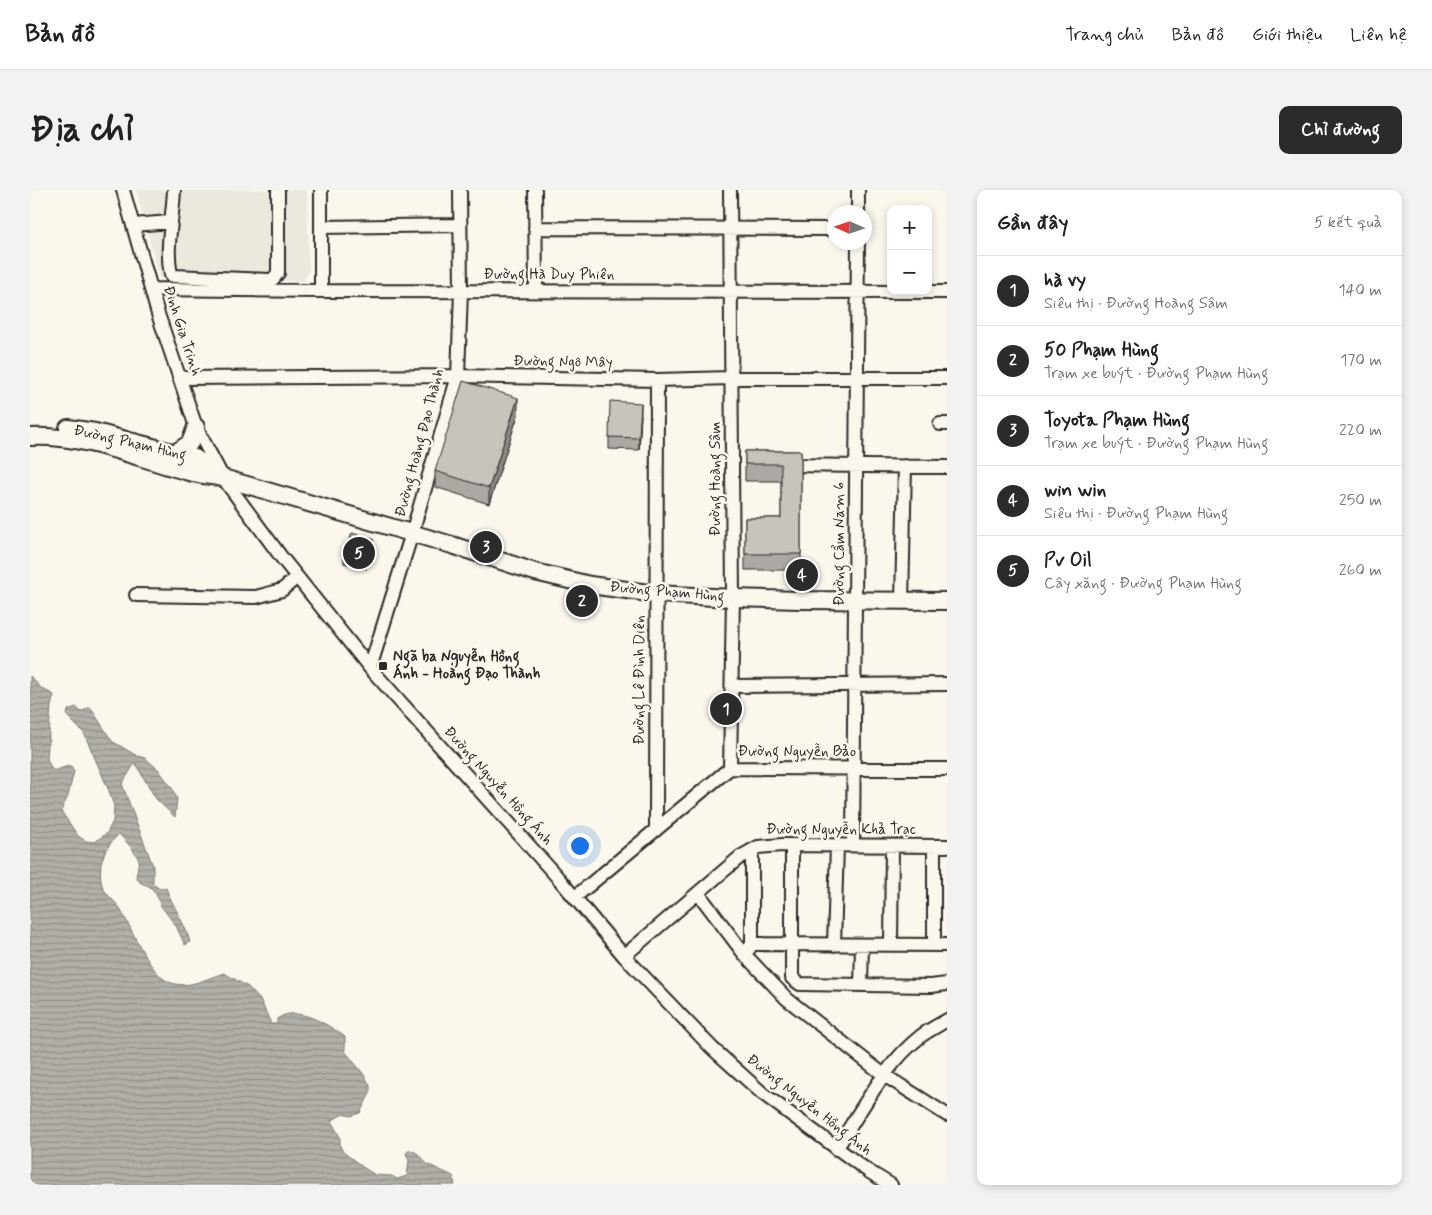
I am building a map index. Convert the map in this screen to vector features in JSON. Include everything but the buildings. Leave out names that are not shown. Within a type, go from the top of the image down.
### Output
[{"type":"main road","name":"Đường Phạm Hùng","points":[[30,427],[47,426],[95,432],[195,458],[223,478]]},
{"type":"main road","points":[[175,453],[190,443],[196,427]]},
{"type":"main road","name":"Đường Phạm Hùng","points":[[30,436],[45,436],[86,442],[190,472],[223,478],[561,579],[590,585],[656,594],[733,598],[947,601]]},
{"type":"street","name":"Đinh Gia Trinh","points":[[123,190],[151,289],[196,427],[223,478]]},
{"type":"street","points":[[174,190],[173,212],[170,222],[172,275],[273,279],[278,273],[278,190]]},
{"type":"street","points":[[321,190],[321,291]]},
{"type":"street","name":"Đường Hoàng Đạo Thành","points":[[370,668],[458,376],[460,190]]},
{"type":"street","points":[[535,190],[536,291]]},
{"type":"street","name":"Đường Hoàng Sâm","points":[[730,190],[731,378],[737,465],[730,768]]},
{"type":"street","points":[[858,190],[858,205]]},
{"type":"street","points":[[133,224],[170,222]]},
{"type":"street","points":[[321,227],[460,225]]},
{"type":"street","points":[[535,228],[827,228]]},
{"type":"street","name":"Đường Cẩm Nam 6","points":[[854,845],[858,250]]},
{"type":"street","name":"Đường Hà Duy Phiên","points":[[151,289],[947,292]]},
{"type":"street","name":"Đường Ngô Mây","points":[[179,378],[458,376],[657,380],[857,377],[947,378]]},
{"type":"street","name":"Đường Lê Đình Diên","points":[[656,830],[657,380]]},
{"type":"street","points":[[770,465],[947,466]]},
{"type":"street","points":[[902,600],[905,466]]},
{"type":"street","name":"Đường Nguyễn Hồng Ánh","points":[[223,478],[370,668],[574,897],[624,956],[712,1048],[762,1093],[836,1149],[890,1185]]},
{"type":"street","points":[[136,595],[256,597],[282,590],[297,576]]},
{"type":"street","points":[[732,686],[947,684]]},
{"type":"street","name":"Đường Nguyễn Bảo","points":[[574,897],[730,768],[947,769]]},
{"type":"street","name":"Đường Nguyễn Khả Trạc","points":[[624,956],[740,857],[752,850],[767,845],[947,846]]},
{"type":"street","points":[[792,845],[792,978],[800,984],[931,986],[947,984]]},
{"type":"street","points":[[834,945],[837,845]]},
{"type":"street","points":[[891,945],[892,846]]},
{"type":"street","points":[[934,846],[934,945]]},
{"type":"street","points":[[748,950],[752,850]]},
{"type":"street","points":[[698,893],[748,950],[787,999],[884,1075],[947,1115]]},
{"type":"street","points":[[748,950],[792,945],[947,945]]},
{"type":"street","points":[[861,985],[862,945]]},
{"type":"street","points":[[836,1149],[884,1075],[921,1036],[947,1020]]},
{"type":"shaded area","points":[[136,190],[307,190],[309,271],[303,281],[160,278]]},
{"type":"shaded area","points":[[30,676],[41,688],[54,695],[51,706],[47,759],[52,770],[71,766],[74,771],[68,796],[61,811],[78,836],[86,841],[95,842],[107,833],[113,821],[114,806],[84,733],[67,716],[68,710],[76,707],[81,712],[90,707],[112,741],[137,756],[145,758],[158,769],[172,788],[177,799],[175,817],[156,799],[135,763],[122,784],[153,866],[153,883],[158,888],[166,888],[190,942],[185,945],[176,926],[161,906],[156,893],[149,886],[141,883],[136,877],[139,860],[132,848],[119,834],[109,845],[103,857],[100,871],[103,888],[118,906],[140,948],[154,969],[169,982],[183,985],[224,973],[248,987],[261,1001],[271,1024],[277,1024],[277,1019],[285,1015],[303,1015],[321,1022],[345,1037],[345,1051],[365,1076],[370,1086],[370,1093],[360,1113],[351,1116],[343,1114],[331,1121],[340,1137],[340,1146],[343,1152],[375,1175],[392,1176],[397,1179],[407,1176],[409,1161],[406,1153],[410,1150],[417,1153],[427,1164],[453,1176],[455,1185],[30,1185]]},
{"type":"place","name":"Toyota Phạm Hùng","points":[[486,547]]},
{"type":"place","name":"Pv Oil","points":[[359,553]]},
{"type":"place","name":"win win","points":[[802,575]]},
{"type":"place","name":"50 Phạm Hùng","points":[[582,601]]},
{"type":"place","name":"Ngã ba Nguyễn Hồng Ánh - Hoàng Đạo Thành","points":[[383,666]]},
{"type":"place","name":"hà vy","points":[[726,709]]}]
